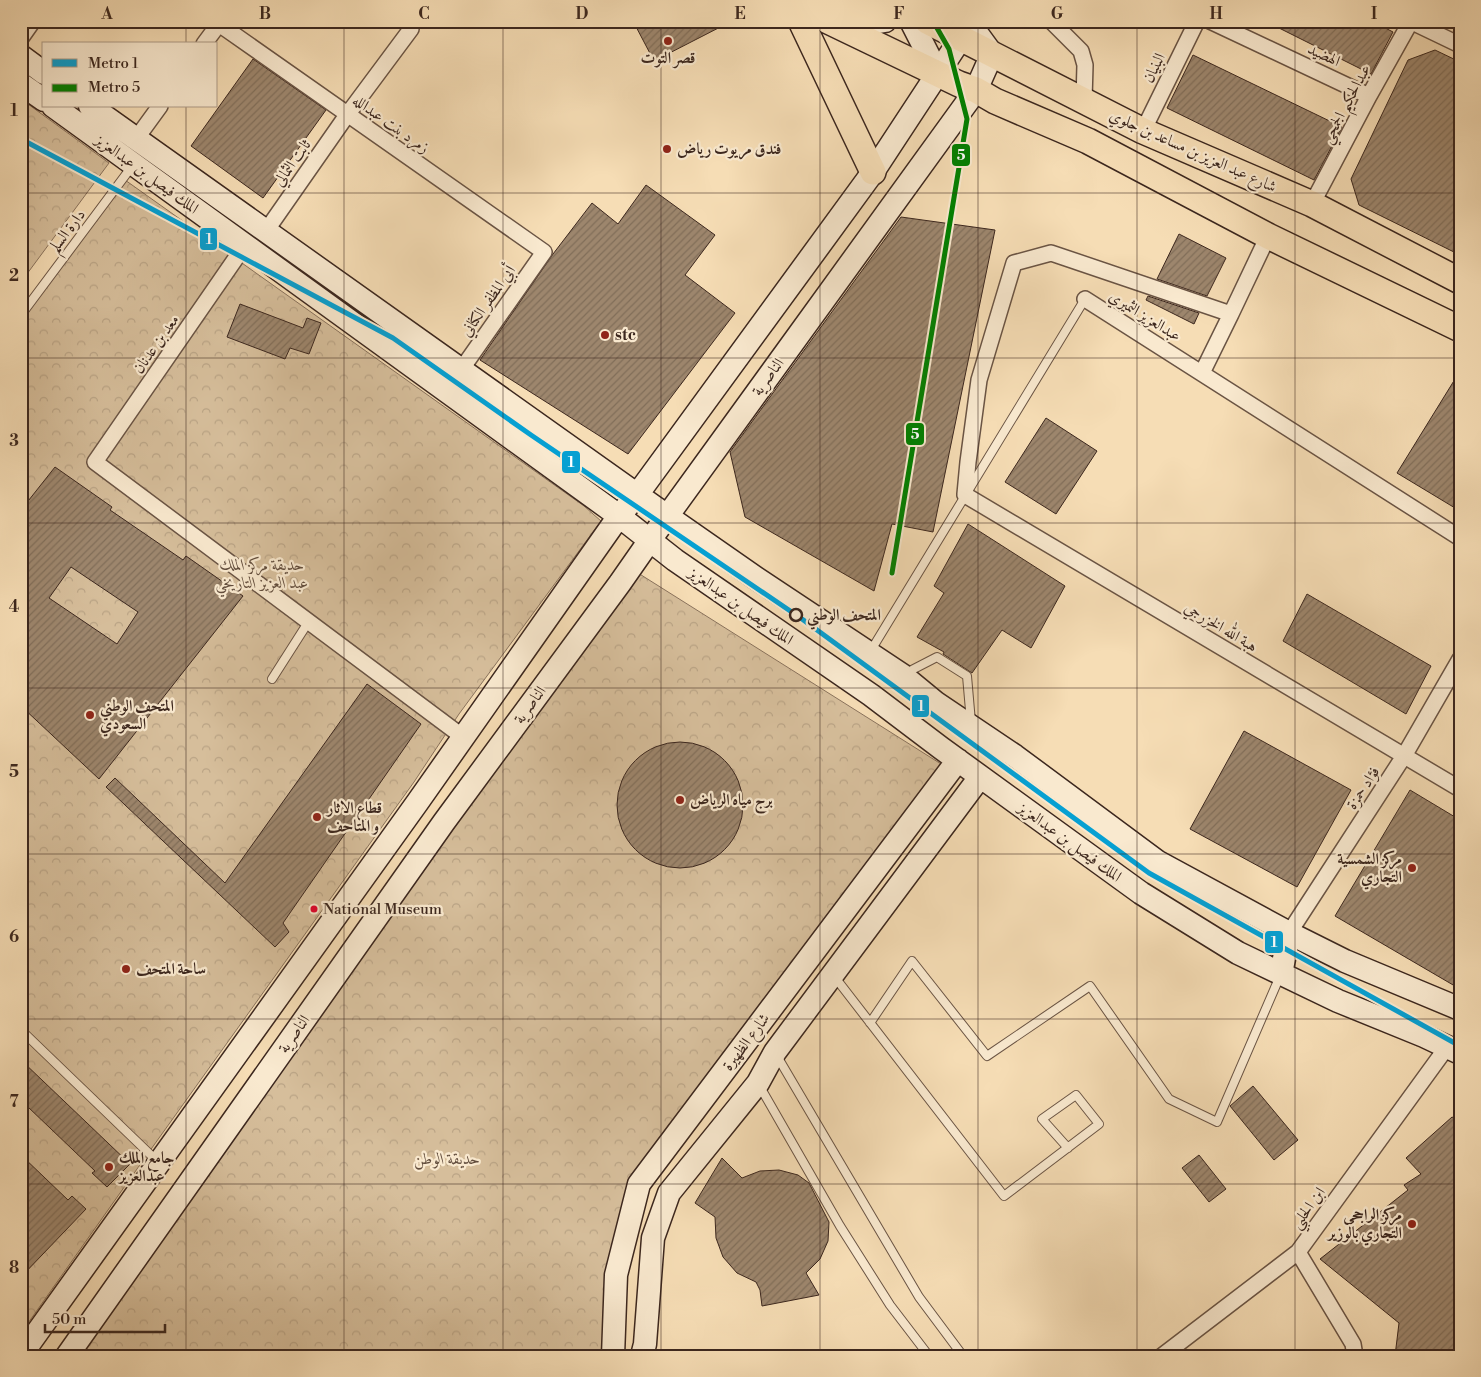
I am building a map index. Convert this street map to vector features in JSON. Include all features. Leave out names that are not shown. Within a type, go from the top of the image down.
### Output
[{"type":"main road","points":[[801,21],[873,172]]},
{"type":"main road","name":"شارع عبد العزيز بن مساعد بن جلوي","points":[[927,21],[964,30],[992,54],[1143,130],[1312,204],[1460,281]]},
{"type":"main road","points":[[832,23],[938,74],[976,90],[995,101],[1088,141],[1268,236],[1460,329]]},
{"type":"main road","points":[[1088,141],[1081,134],[1078,119],[1093,105]]},
{"type":"street","points":[[21,38],[33,21]]},
{"type":"street","name":"ثابت الثمالي","points":[[266,231],[347,115],[411,28],[411,21]]},
{"type":"street","points":[[832,23],[862,26],[885,21]]},
{"type":"street","points":[[911,21],[938,74]]},
{"type":"street","points":[[1051,21],[1082,51],[1093,105]]},
{"type":"street","name":"البنيان","points":[[1143,130],[1197,21]]},
{"type":"street","name":"الهضيد","points":[[1210,21],[1369,96]]},
{"type":"street","points":[[1411,21],[1460,45]]},
{"type":"street","name":"عبدالحكيم الجمحي","points":[[1312,204],[1411,21]]},
{"type":"street","points":[[205,42],[220,22]]},
{"type":"street","name":"زمرد بنت عبدالله","points":[[220,22],[347,115],[544,252]]},
{"type":"street","points":[[21,1355],[417,803],[619,516],[637,495],[873,172],[938,74],[964,30]]},
{"type":"street","name":"الناصرية","points":[[67,1356],[444,822],[620,583],[976,90],[992,54]]},
{"type":"street","points":[[21,56],[42,72]]},
{"type":"street","points":[[21,84],[42,99]]},
{"type":"street","name":"الملك فيصل بن عبدالعزيز","points":[[56,108],[619,516],[675,560],[871,695],[980,777],[1141,893],[1238,953],[1338,1001],[1454,1050]]},
{"type":"street","name":"الملك فيصل بن عبدالعزيز","points":[[93,108],[637,495],[868,654],[902,675],[936,704],[1015,756],[1158,862],[1289,934],[1345,962],[1460,1009]]},
{"type":"street","points":[[136,139],[159,108]]},
{"type":"street","points":[[1202,372],[1268,236]]},
{"type":"street","name":"معد بن عدنان","points":[[245,245],[95,462],[309,621]]},
{"type":"street","name":"أبي المظفر الكناني","points":[[461,370],[544,252]]},
{"type":"street","points":[[965,495],[979,380],[1014,263],[1051,253],[1230,314]]},
{"type":"street","name":"عبدالعزيز الثميري","points":[[1085,300],[1202,372],[1460,538]]},
{"type":"street","name":"هبة الله الخزرجي","points":[[965,495],[1460,789]]},
{"type":"street","points":[[309,621],[463,737]]},
{"type":"street","name":"فؤاد حمزة","points":[[1289,934],[1455,677],[1460,659]]},
{"type":"street","name":"شارع الظهيرة","points":[[613,1356],[616,1276],[639,1184],[958,760]]},
{"type":"street","name":"شارع الظهيرة","points":[[642,1356],[645,1344],[653,1238],[669,1193],[758,1083],[775,1052],[980,777]]},
{"type":"street","points":[[417,803],[429,792],[439,791],[444,793],[451,806],[444,822]]},
{"type":"street","points":[[1281,974],[1289,934]]},
{"type":"street","name":"ابن الحلبي","points":[[1162,1356],[1298,1252],[1454,1050]]},
{"type":"street","points":[[1298,1252],[1353,1344],[1355,1356]]},
{"type":"lane","name":"دارة السلم","points":[[21,315],[134,164]]},
{"type":"lane","name":"عبدالعزيز الثميري","points":[[868,654],[1085,300]]},
{"type":"lane","points":[[272,679],[309,621]]},
{"type":"lane","points":[[902,675],[937,657],[967,676],[972,726]]},
{"type":"lane","points":[[870,1023],[912,961],[987,1056],[1090,986],[1169,1099],[1216,1122],[1281,974]]},
{"type":"lane","points":[[833,974],[1004,1196],[1068,1148],[1099,1124],[1076,1095],[1042,1119],[1068,1148]]},
{"type":"lane","points":[[21,1030],[159,1163]]},
{"type":"lane","points":[[775,1052],[919,1297],[963,1356]]},
{"type":"lane","points":[[758,1083],[840,1226],[890,1305],[929,1356]]},
{"type":"green space","points":[[21,99],[109,163],[21,282]]},
{"type":"green space","name":"حديقة مركز الملك عبد العزيز التاريخي","points":[[125,180],[584,506],[601,521],[459,714],[414,782],[21,1333],[21,309]]},
{"type":"green space","name":"حديقة الوطن","points":[[638,573],[949,769],[641,1186],[613,1356],[70,1356]]},
{"type":"building","name":"قصر التوت","points":[[633,21],[732,21],[654,61]]},
{"type":"building","points":[[1265,21],[1372,21],[1393,32],[1371,74]]},
{"type":"building","points":[[1435,50],[1460,62],[1460,255],[1359,205],[1351,179],[1408,60]]},
{"type":"building","points":[[1193,55],[1342,127],[1314,180],[1167,108]]},
{"type":"building","points":[[253,59],[326,110],[263,198],[191,146]]},
{"type":"building","name":"stc","points":[[646,185],[715,235],[685,275],[735,313],[628,454],[480,360],[553,254],[592,203],[618,224]]},
{"type":"building","name":"المتحف الوطني","points":[[901,217],[995,230],[933,532],[892,524],[874,591],[745,517],[730,452]]},
{"type":"building","points":[[1179,234],[1226,258],[1207,296],[1157,279]]},
{"type":"building","points":[[1148,296],[1199,313],[1194,324],[1146,300]]},
{"type":"building","points":[[240,304],[303,328],[307,318],[321,323],[309,354],[290,348],[285,359],[227,337]]},
{"type":"building","points":[[1460,371],[1460,511],[1397,473]]},
{"type":"building","points":[[1046,418],[1097,451],[1056,514],[1005,482]]},
{"type":"building","name":"المتحف الوطني السعودي","points":[[55,467],[112,507],[110,510],[183,560],[186,556],[243,596],[99,779],[21,706],[21,510]],"holes":[[[71,567],[138,612],[117,644],[49,598]]]},
{"type":"building","points":[[968,524],[1065,586],[1031,648],[1002,630],[972,673],[943,654],[944,652],[917,637],[944,593],[934,586]]},
{"type":"building","points":[[1307,594],[1431,666],[1406,714],[1283,641]]},
{"type":"building","points":[[367,684],[421,724],[283,923],[289,932],[275,947],[106,787],[115,778],[225,883]]},
{"type":"building","points":[[1244,731],[1351,790],[1297,887],[1190,829]]},
{"type":"building","name":"برج مياه الرياض","points":[[680,742],[704,747],[715,752],[725,760],[733,770],[738,781],[743,805],[738,829],[733,840],[725,850],[715,858],[704,863],[680,868],[656,863],[645,858],[635,850],[627,840],[622,829],[617,805],[622,781],[627,770],[635,760],[645,752],[656,747]]},
{"type":"building","name":"مركز الشمسية التجاري","points":[[1410,790],[1460,820],[1460,989],[1335,916]]},
{"type":"building","points":[[21,1060],[130,1164],[107,1187],[92,1173],[95,1171],[28,1107],[21,1114]]},
{"type":"building","points":[[1253,1086],[1298,1140],[1274,1160],[1230,1106]]},
{"type":"building","name":"مركز الراجحي التجاري بالوزير","points":[[1452,1117],[1460,1121],[1460,1356],[1395,1356],[1399,1323],[1320,1259],[1408,1190],[1404,1185],[1421,1174],[1406,1158]]},
{"type":"building","points":[[21,1155],[68,1200],[72,1196],[86,1209],[21,1277]]},
{"type":"building","points":[[1199,1155],[1226,1189],[1209,1202],[1182,1168]]},
{"type":"building","points":[[722,1158],[742,1178],[760,1171],[779,1170],[798,1175],[809,1183],[829,1222],[828,1241],[820,1259],[806,1273],[819,1295],[762,1306],[760,1290],[756,1282],[737,1273],[723,1257],[716,1238],[715,1217],[695,1203]]},
{"type":"metro line","name":"5","points":[[892,573],[967,119],[949,49],[933,21]]},
{"type":"metro line","name":"1","points":[[21,139],[393,338],[531,435],[802,619],[1149,873],[1460,1046]]},
{"type":"place","name":"قصر التوت","points":[[668,41]]},
{"type":"place","name":"فندق مريوت رياض","points":[[667,149]]},
{"type":"place","name":"stc","points":[[605,335]]},
{"type":"place","name":"المتحف الوطني","points":[[796,615]]},
{"type":"place","name":"المتحف الوطني السعودي","points":[[90,715]]},
{"type":"place","name":"برج مياه الرياض","points":[[680,800]]},
{"type":"place","name":"قطاع الاثار و المتاحف","points":[[317,817]]},
{"type":"place","name":"مركز الشمسية التجاري","points":[[1412,868]]},
{"type":"place","name":"National Museum","points":[[314,909]]},
{"type":"place","name":"ساحة المتحف","points":[[126,969]]},
{"type":"place","name":"جامع الملك عبدالعزيز","points":[[109,1167]]},
{"type":"place","name":"مركز الراجحي التجاري بالوزير","points":[[1412,1224]]}]
